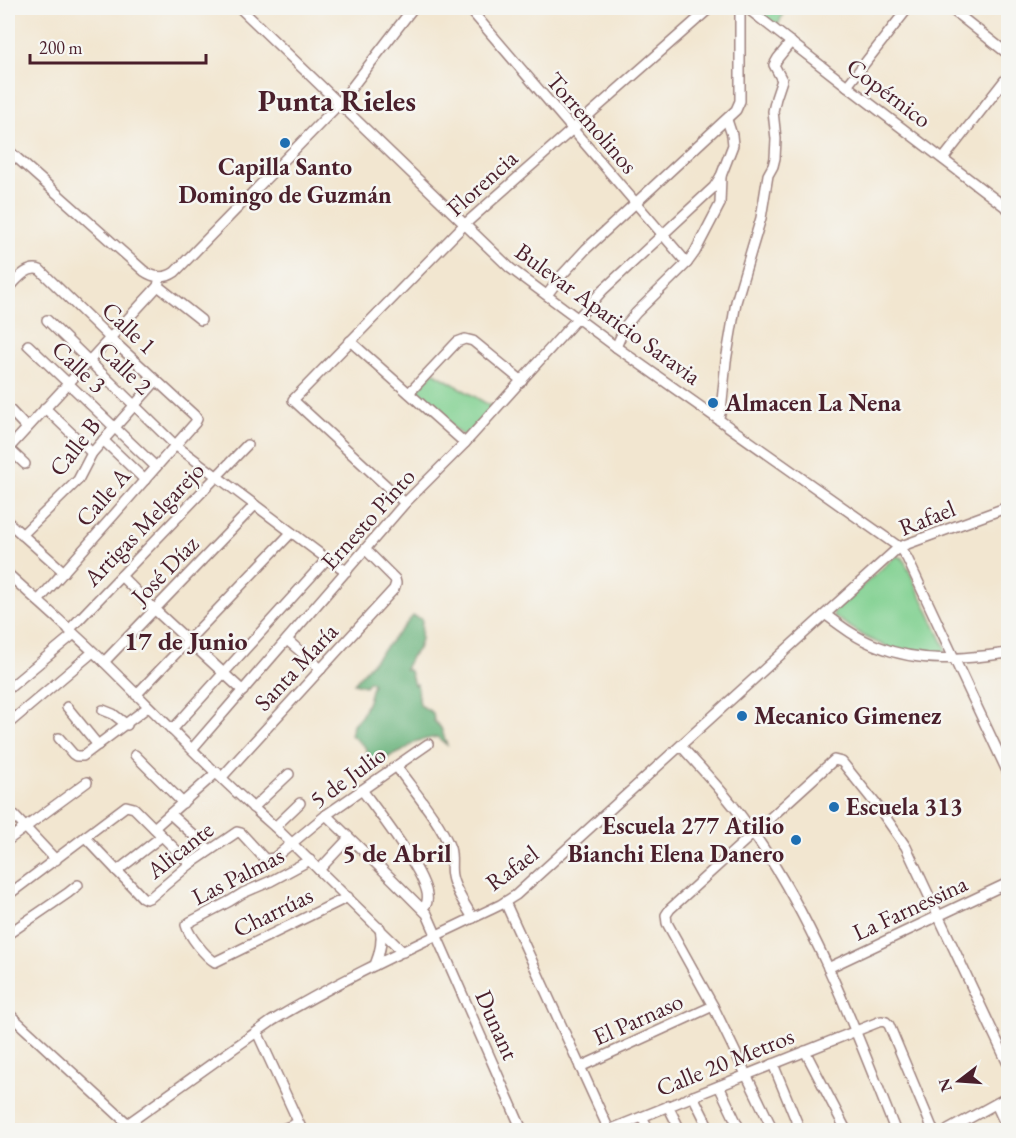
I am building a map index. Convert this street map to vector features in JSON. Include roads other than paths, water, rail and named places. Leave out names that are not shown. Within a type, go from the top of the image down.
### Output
[{"type":"street","name":"Bulevar Aparicio Saravia","points":[[240,8],[510,268],[577,319],[900,547],[1008,773]]},
{"type":"street","points":[[25,464],[8,448],[159,282],[175,272],[339,104],[413,8]]},
{"type":"street","name":"Torremolinos","points":[[468,8],[687,263]]},
{"type":"street","name":"Florencia","points":[[405,503],[293,400],[464,225],[710,8]]},
{"type":"street","points":[[547,295],[586,249],[736,111],[740,101],[740,8]]},
{"type":"street","name":"Copérnico","points":[[747,8],[1008,209]]},
{"type":"street","points":[[847,86],[908,8]]},
{"type":"street","points":[[950,8],[1008,54]]},
{"type":"street","points":[[718,419],[736,302],[761,218],[769,172],[775,158],[776,139],[773,111],[782,80],[774,65],[791,42]]},
{"type":"street","points":[[943,159],[1008,76]]},
{"type":"street","points":[[616,346],[636,313],[687,263],[720,204],[721,176],[733,145],[727,120]]},
{"type":"street","points":[[8,150],[201,320]]},
{"type":"street","name":"Ernesto Pinto","points":[[192,749],[405,503],[465,443],[603,290],[714,186],[721,176]]},
{"type":"street","name":"Calle 1","points":[[8,289],[24,273],[33,268],[40,270],[196,419]]},
{"type":"street","name":"Calle 2","points":[[46,320],[175,445],[327,560],[347,571]]},
{"type":"street","points":[[409,393],[457,342],[465,339],[473,341],[522,381]]},
{"type":"street","points":[[350,341],[465,443]]},
{"type":"street","name":"Calle 3","points":[[28,345],[156,467]]},
{"type":"street","name":"Calle B","points":[[22,535],[78,480],[92,453],[156,381]]},
{"type":"street","points":[[8,408],[27,428]]},
{"type":"street","points":[[45,408],[92,453]]},
{"type":"street","name":"Calle A","points":[[38,601],[195,423],[196,419]]},
{"type":"street","points":[[103,440],[145,480]]},
{"type":"street","name":"Artigas Melgarejo","points":[[8,689],[72,632],[121,576],[248,445]]},
{"type":"street","name":"José Díaz","points":[[104,662],[255,505]]},
{"type":"street","name":"Rafael","points":[[119,1131],[287,1012],[375,965],[505,902],[522,890],[900,547],[1008,507]]},
{"type":"street","points":[[8,522],[64,572]]},
{"type":"street","points":[[136,696],[291,533]]},
{"type":"street","name":"Santa María","points":[[154,828],[219,774],[394,590],[396,583],[393,576],[366,550]]},
{"type":"street","points":[[172,730],[327,560]]},
{"type":"street","points":[[8,574],[104,662],[136,696],[310,860],[403,952]]},
{"type":"street","points":[[121,576],[243,691]]},
{"type":"street","points":[[825,615],[867,642],[896,653],[930,659],[970,658],[1008,653]]},
{"type":"street","points":[[287,640],[321,669]]},
{"type":"street","points":[[8,724],[93,652]]},
{"type":"street","points":[[67,707],[98,745]]},
{"type":"street","points":[[59,738],[76,756],[83,756],[148,707]]},
{"type":"street","points":[[103,710],[126,724]]},
{"type":"street","name":"5 de Julio","points":[[293,844],[326,815],[428,744]]},
{"type":"street","points":[[681,746],[753,832],[793,897],[828,968],[895,1131]]},
{"type":"street","points":[[135,755],[183,803]]},
{"type":"street","points":[[773,1131],[713,1006],[667,923],[666,915],[753,832],[834,760],[842,762],[879,808],[906,847],[1008,1064]]},
{"type":"street","points":[[396,766],[428,810],[444,837],[451,854],[452,879],[472,918]]},
{"type":"street","points":[[254,808],[289,774]]},
{"type":"street","points":[[8,840],[87,782]]},
{"type":"street","points":[[326,815],[422,908],[428,900],[413,861],[362,790]]},
{"type":"street","points":[[275,827],[300,803]]},
{"type":"street","points":[[8,895],[123,807],[132,806],[190,864]]},
{"type":"street","points":[[8,808],[56,860]]},
{"type":"street","points":[[170,814],[210,850]]},
{"type":"street","name":"Alicante","points":[[117,871],[146,899],[190,864],[237,832],[241,833],[264,858],[268,859],[274,858],[293,844]]},
{"type":"street","points":[[85,837],[117,871],[162,836]]},
{"type":"street","points":[[320,870],[349,838]]},
{"type":"street","name":"Las Palmas","points":[[215,962],[189,933],[186,925],[243,893],[310,860]]},
{"type":"street","name":"La Farnessina","points":[[828,968],[1008,883]]},
{"type":"street","points":[[8,934],[78,885]]},
{"type":"street","name":"Charrúas","points":[[215,962],[348,897]]},
{"type":"street","points":[[505,902],[609,1131]]},
{"type":"street","name":"Dunant","points":[[422,908],[427,914],[522,1131]]},
{"type":"street","points":[[375,965],[382,940],[380,928]]},
{"type":"street","name":"El Parnaso","points":[[580,1067],[713,1006]]},
{"type":"street","points":[[8,1013],[128,1124]]},
{"type":"street","name":"Calle 20 Metros","points":[[609,1131],[881,1021],[889,1025],[933,1131]]},
{"type":"street","points":[[257,1032],[300,1127],[280,1131]]},
{"type":"street","points":[[805,1051],[846,1131]]},
{"type":"street","points":[[773,1064],[800,1131]]},
{"type":"street","points":[[719,1086],[740,1131]]},
{"type":"street","points":[[693,1096],[710,1131]]},
{"type":"street","points":[[948,1131],[1008,1097]]},
{"type":"street","points":[[996,1104],[1008,1131]]},
{"type":"street","points":[[668,1106],[680,1131]]},
{"type":"street","points":[[642,1117],[649,1131]]},
{"type":"place","name":"Capilla Santo Domingo de Guzmán","points":[[285,143]]},
{"type":"place","name":"Almacen La Nena","points":[[713,403]]},
{"type":"place","name":"Mecanico Gimenez","points":[[742,716]]},
{"type":"place","name":"Escuela 313","points":[[834,807]]},
{"type":"place","name":"Escuela 277 Atilio Bianchi Elena Danero","points":[[796,840]]},
{"type":"district","name":"Punta Rieles","points":[[337,101]]},
{"type":"district","name":"17 de Junio","points":[[186,641]]},
{"type":"district","name":"5 de Abril","points":[[397,853]]}]
